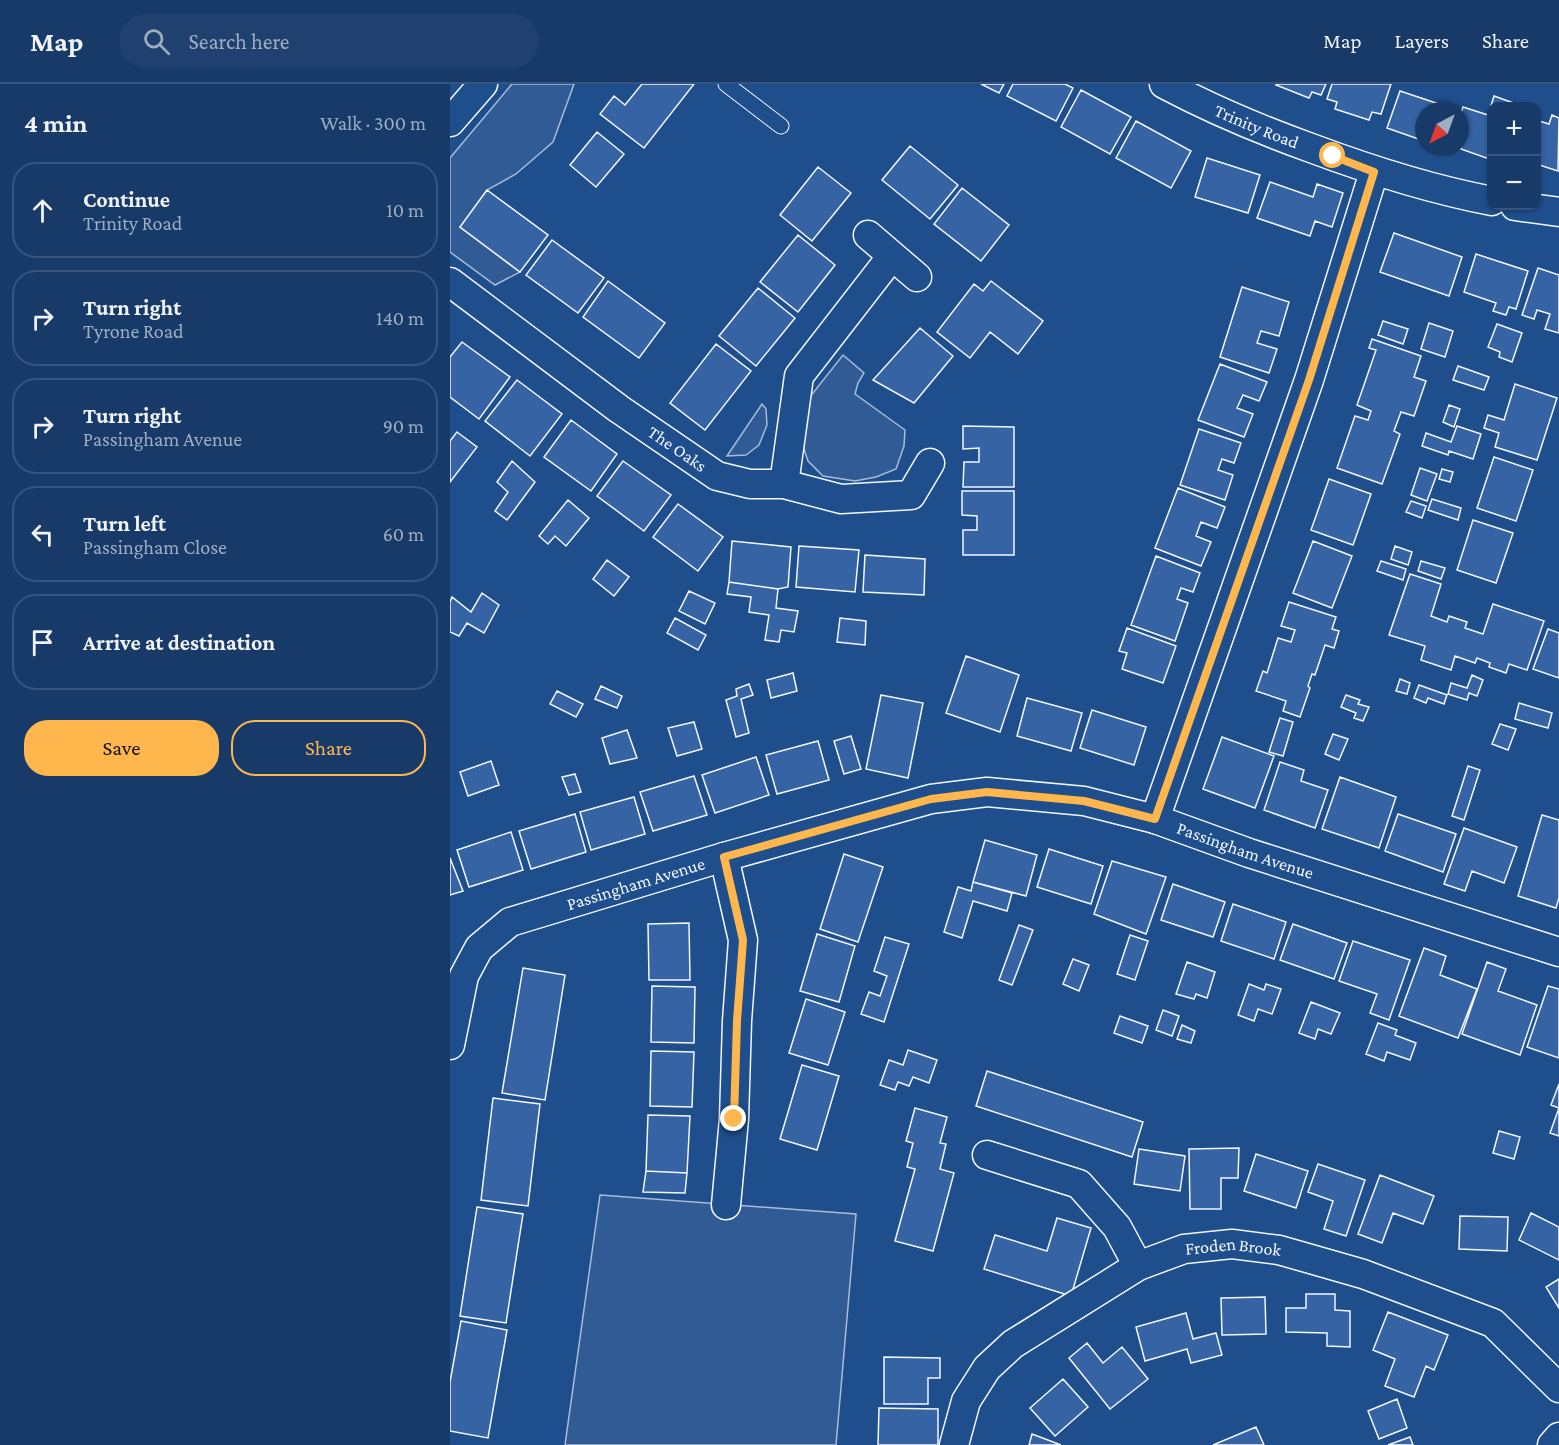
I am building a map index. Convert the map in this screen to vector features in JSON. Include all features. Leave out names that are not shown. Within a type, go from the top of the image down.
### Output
[{"type":"street","points":[[450,122],[483,84]]},
{"type":"street","name":"Trinity Road","points":[[1164,84],[1269,133],[1374,172],[1487,200]]},
{"type":"street","points":[[1155,819],[1309,380],[1374,172]]},
{"type":"street","points":[[1541,210],[1559,212]]},
{"type":"street","points":[[868,235],[917,277]]},
{"type":"street","points":[[784,484],[799,376],[892,256]]},
{"type":"street","name":"The Oaks","points":[[450,282],[619,409],[717,476],[750,484],[784,484],[841,499],[911,495],[930,463]]},
{"type":"street","name":"Passingham Avenue","points":[[450,1045],[464,976],[479,948],[510,922],[724,857],[931,799],[987,792],[1084,801],[1155,819],[1249,853],[1559,952]]},
{"type":"street","points":[[724,857],[743,940],[737,1021],[734,1119],[726,1205]]},
{"type":"street","points":[[987,1155],[1079,1184],[1117,1227],[1138,1266]]},
{"type":"street","name":"Froden Brook","points":[[954,1445],[966,1401],[987,1368],[1013,1344],[1138,1266],[1184,1249],[1232,1244],[1279,1250],[1364,1274],[1493,1323],[1559,1388]]},
{"type":"street","points":[[1552,1445],[1559,1437]]},
{"type":"lane","points":[[726,84],[781,126]]},
{"type":"shaded area","points":[[512,84],[574,84],[553,142],[516,174],[487,190],[460,227],[520,272],[495,285],[450,252],[450,158]]},
{"type":"shaded area","points":[[843,355],[864,373],[855,394],[905,430],[904,446],[896,469],[876,477],[855,481],[823,476],[808,461],[800,437],[809,398]]},
{"type":"shaded area","points":[[762,404],[766,409],[767,425],[759,445],[746,455],[727,456]]},
{"type":"shaded area","points":[[600,1195],[856,1214],[836,1445],[565,1445]]},
{"type":"building","points":[[642,84],[694,84],[644,148],[600,114],[614,96],[625,105]]},
{"type":"building","points":[[981,84],[1004,84],[999,93]]},
{"type":"building","points":[[1013,84],[1065,84],[1073,88],[1056,121],[1007,96]]},
{"type":"building","points":[[1277,84],[1326,84],[1321,95],[1312,92],[1309,98]]},
{"type":"building","points":[[1332,84],[1391,84],[1381,114],[1372,112],[1369,120],[1335,109],[1337,102],[1327,99]]},
{"type":"building","points":[[1081,90],[1131,117],[1110,154],[1061,127]]},
{"type":"building","points":[[1400,91],[1433,102],[1415,102],[1415,138],[1387,128]]},
{"type":"building","points":[[1494,96],[1511,102],[1492,102]]},
{"type":"building","points":[[1469,109],[1487,115],[1487,158],[1469,152]]},
{"type":"building","points":[[1552,115],[1559,118],[1558,171],[1541,166],[1541,122],[1549,124]]},
{"type":"building","points":[[1136,121],[1191,151],[1171,188],[1116,158]]},
{"type":"building","points":[[597,132],[624,154],[596,187],[570,165]]},
{"type":"building","points":[[910,146],[958,185],[930,219],[882,180]]},
{"type":"building","points":[[1207,158],[1260,175],[1248,213],[1195,197]]},
{"type":"building","points":[[818,167],[851,193],[812,241],[780,215]]},
{"type":"building","points":[[1270,182],[1313,197],[1317,184],[1343,193],[1332,227],[1315,221],[1310,236],[1257,218]]},
{"type":"building","points":[[962,188],[1009,225],[981,261],[934,224]]},
{"type":"building","points":[[487,190],[548,235],[520,272],[460,227]]},
{"type":"building","points":[[1394,233],[1462,257],[1449,296],[1380,272]]},
{"type":"building","points":[[798,235],[835,265],[798,312],[760,282]]},
{"type":"building","points":[[552,240],[604,278],[578,313],[526,275]]},
{"type":"building","points":[[1476,254],[1528,271],[1516,309],[1509,307],[1506,315],[1493,311],[1496,303],[1464,292]]},
{"type":"building","points":[[1538,268],[1559,275],[1559,333],[1545,329],[1550,314],[1537,310],[1534,319],[1522,315]]},
{"type":"building","points":[[608,281],[665,323],[639,358],[583,317]]},
{"type":"building","points":[[991,281],[1043,321],[1018,354],[990,332],[970,358],[937,332],[974,284],[983,291]]},
{"type":"building","points":[[1242,287],[1289,302],[1279,336],[1261,331],[1257,343],[1277,349],[1269,373],[1220,357]]},
{"type":"building","points":[[758,288],[795,318],[756,366],[719,336]]},
{"type":"building","points":[[1383,321],[1408,329],[1403,344],[1378,335]]},
{"type":"building","points":[[1429,323],[1453,331],[1445,357],[1421,349]]},
{"type":"building","points":[[1497,324],[1522,333],[1512,362],[1499,357],[1500,352],[1488,347]]},
{"type":"building","points":[[920,328],[953,356],[914,403],[873,380]]},
{"type":"building","points":[[1372,339],[1421,356],[1414,377],[1426,381],[1414,416],[1401,412],[1394,431],[1400,434],[1382,484],[1337,468],[1355,416],[1368,420],[1371,411],[1357,405],[1376,350],[1369,348]]},
{"type":"building","points":[[462,342],[510,377],[479,419],[450,397],[450,357]]},
{"type":"building","points":[[716,344],[751,371],[705,430],[670,403]]},
{"type":"building","points":[[1220,364],[1267,382],[1259,401],[1243,395],[1237,408],[1253,414],[1244,437],[1198,420]]},
{"type":"building","points":[[1458,366],[1489,377],[1484,390],[1453,380]]},
{"type":"building","points":[[517,380],[562,414],[530,456],[485,421]]},
{"type":"building","points":[[1515,384],[1557,398],[1537,460],[1495,447],[1499,433],[1484,428],[1488,415],[1504,420]]},
{"type":"building","points":[[1449,405],[1460,409],[1454,427],[1443,422]]},
{"type":"building","points":[[571,420],[617,454],[591,491],[544,457]]},
{"type":"building","points":[[963,426],[1014,427],[1014,487],[963,487],[964,462],[979,462],[979,448],[963,449]]},
{"type":"building","points":[[1457,426],[1481,434],[1473,459],[1449,451],[1448,455],[1422,446],[1426,433],[1451,442]]},
{"type":"building","points":[[1199,429],[1241,443],[1234,463],[1222,459],[1218,470],[1233,475],[1225,500],[1180,485]]},
{"type":"building","points":[[457,432],[477,447],[450,482],[450,441]]},
{"type":"building","points":[[1494,457],[1533,470],[1516,521],[1477,508]]},
{"type":"building","points":[[512,461],[535,482],[507,520],[495,511],[508,492],[497,482]]},
{"type":"building","points":[[623,461],[671,495],[644,531],[597,496]]},
{"type":"building","points":[[1420,468],[1437,474],[1427,501],[1411,495]]},
{"type":"building","points":[[1442,469],[1453,472],[1450,482],[1439,479]]},
{"type":"building","points":[[1329,479],[1371,494],[1353,545],[1311,530]]},
{"type":"building","points":[[1178,488],[1225,507],[1217,528],[1201,522],[1196,536],[1211,542],[1201,566],[1155,548]]},
{"type":"building","points":[[962,491],[1014,491],[1014,555],[963,555],[963,530],[977,530],[977,516],[962,515]]},
{"type":"building","points":[[1432,499],[1461,508],[1458,520],[1428,510]]},
{"type":"building","points":[[568,500],[589,518],[566,546],[555,536],[548,544],[539,536]]},
{"type":"building","points":[[1411,501],[1426,506],[1422,518],[1406,512]]},
{"type":"building","points":[[678,504],[723,537],[698,571],[653,537]]},
{"type":"building","points":[[1473,520],[1513,533],[1496,583],[1457,570]]},
{"type":"building","points":[[732,541],[791,547],[788,587],[778,589],[729,582]]},
{"type":"building","points":[[1313,541],[1352,556],[1332,608],[1293,593]]},
{"type":"building","points":[[799,546],[859,550],[855,592],[796,587]]},
{"type":"building","points":[[1395,546],[1412,552],[1408,565],[1391,559]]},
{"type":"building","points":[[865,555],[925,559],[924,595],[863,592]]},
{"type":"building","points":[[1156,556],[1200,573],[1193,592],[1181,588],[1177,599],[1188,603],[1175,641],[1131,625]]},
{"type":"building","points":[[607,560],[629,577],[614,596],[593,579]]},
{"type":"building","points":[[1381,561],[1406,569],[1403,580],[1377,571]]},
{"type":"building","points":[[1421,561],[1445,568],[1441,579],[1418,571]]},
{"type":"building","points":[[1410,574],[1441,584],[1431,616],[1447,622],[1449,616],[1467,622],[1465,628],[1483,634],[1493,604],[1544,621],[1527,670],[1509,664],[1506,673],[1489,667],[1490,663],[1477,658],[1475,663],[1455,656],[1451,670],[1421,660],[1425,646],[1389,635]]},
{"type":"building","points":[[729,582],[778,589],[776,608],[798,611],[794,632],[781,630],[779,642],[765,640],[769,615],[749,612],[751,597],[727,594]]},
{"type":"building","points":[[689,591],[715,603],[705,624],[679,611]]},
{"type":"building","points":[[482,593],[499,605],[484,633],[467,623],[459,636],[450,632],[452,597],[471,612]]},
{"type":"building","points":[[1289,602],[1336,617],[1332,629],[1339,631],[1334,648],[1325,645],[1315,675],[1312,674],[1308,686],[1310,688],[1300,717],[1283,711],[1286,701],[1256,691],[1263,671],[1267,673],[1278,638],[1291,642],[1295,630],[1281,626]]},
{"type":"building","points":[[675,618],[706,635],[698,650],[667,633]]},
{"type":"building","points":[[840,618],[866,621],[865,645],[837,642]]},
{"type":"building","points":[[1127,628],[1176,646],[1163,683],[1122,669],[1127,653],[1119,651]]},
{"type":"building","points":[[1548,629],[1559,633],[1559,678],[1533,669]]},
{"type":"building","points":[[966,656],[1019,675],[1000,732],[946,713]]},
{"type":"building","points":[[793,673],[797,691],[771,698],[767,680]]},
{"type":"building","points":[[1472,675],[1483,680],[1477,696],[1469,693],[1467,700],[1448,694],[1451,683],[1467,688]]},
{"type":"building","points":[[1400,679],[1410,683],[1407,694],[1396,691]]},
{"type":"building","points":[[749,684],[753,695],[741,699],[749,733],[736,737],[726,700],[737,696],[736,689]]},
{"type":"building","points":[[1419,685],[1447,695],[1444,704],[1428,698],[1426,703],[1414,698]]},
{"type":"building","points":[[601,686],[622,696],[617,708],[595,699]]},
{"type":"building","points":[[557,691],[583,704],[576,717],[550,704]]},
{"type":"building","points":[[881,695],[923,703],[908,778],[866,769]]},
{"type":"building","points":[[1346,695],[1360,700],[1358,704],[1369,707],[1363,721],[1354,718],[1356,713],[1341,707]]},
{"type":"building","points":[[1027,698],[1082,713],[1071,751],[1017,736]]},
{"type":"building","points":[[1519,703],[1552,713],[1548,728],[1515,719]]},
{"type":"building","points":[[1092,710],[1146,727],[1134,765],[1080,748]]},
{"type":"building","points":[[1280,718],[1293,722],[1283,756],[1269,752]]},
{"type":"building","points":[[694,722],[702,749],[677,756],[668,728]]},
{"type":"building","points":[[1500,724],[1516,729],[1508,750],[1492,744]]},
{"type":"building","points":[[627,730],[637,758],[610,764],[602,738]]},
{"type":"building","points":[[1333,734],[1348,739],[1339,760],[1325,754]]},
{"type":"building","points":[[851,736],[861,769],[844,774],[834,741]]},
{"type":"building","points":[[1222,737],[1274,756],[1255,808],[1203,789]]},
{"type":"building","points":[[818,741],[829,780],[777,794],[766,755]]},
{"type":"building","points":[[756,757],[769,795],[715,813],[702,775]]},
{"type":"building","points":[[491,761],[499,785],[468,796],[460,772]]},
{"type":"building","points":[[1280,762],[1304,770],[1301,781],[1328,790],[1315,828],[1264,810]]},
{"type":"building","points":[[1468,766],[1480,770],[1464,820],[1452,816]]},
{"type":"building","points":[[575,774],[581,792],[569,795],[562,777]]},
{"type":"building","points":[[694,776],[707,815],[653,831],[640,792]]},
{"type":"building","points":[[1340,777],[1396,797],[1379,848],[1322,829]]},
{"type":"building","points":[[634,797],[645,834],[591,850],[580,812]]},
{"type":"building","points":[[575,814],[586,852],[531,869],[519,831]]},
{"type":"building","points":[[1398,814],[1456,834],[1443,872],[1385,851]]},
{"type":"building","points":[[1542,815],[1559,820],[1559,898],[1556,908],[1518,896]]},
{"type":"building","points":[[1464,828],[1517,847],[1504,883],[1472,871],[1465,891],[1444,884]]},
{"type":"building","points":[[511,832],[523,870],[469,887],[457,850]]},
{"type":"building","points":[[985,840],[1037,855],[1026,896],[973,882]]},
{"type":"building","points":[[1049,849],[1103,866],[1091,904],[1037,887]]},
{"type":"building","points":[[844,854],[883,867],[858,942],[820,929]]},
{"type":"building","points":[[450,858],[463,891],[450,895]]},
{"type":"building","points":[[1112,861],[1166,877],[1146,934],[1094,914]]},
{"type":"building","points":[[973,882],[1012,893],[1007,911],[973,901],[962,938],[944,932],[958,887],[971,891]]},
{"type":"building","points":[[1173,884],[1225,902],[1213,937],[1161,920]]},
{"type":"building","points":[[1233,904],[1286,922],[1274,959],[1221,941]]},
{"type":"building","points":[[689,923],[690,980],[649,980],[648,924]]},
{"type":"building","points":[[1293,924],[1347,943],[1334,979],[1280,960]]},
{"type":"building","points":[[1019,925],[1033,930],[1012,985],[999,980]]},
{"type":"building","points":[[817,934],[855,946],[839,1002],[800,991]]},
{"type":"building","points":[[1130,935],[1148,941],[1135,980],[1117,974]]},
{"type":"building","points":[[885,937],[909,944],[884,1022],[861,1014],[869,992],[880,996],[887,976],[874,971]]},
{"type":"building","points":[[1353,941],[1410,960],[1389,1020],[1370,1013],[1377,994],[1339,981]]},
{"type":"building","points":[[1424,948],[1446,956],[1440,975],[1477,989],[1458,1038],[1399,1016]]},
{"type":"building","points":[[1073,959],[1089,965],[1079,991],[1063,984]]},
{"type":"building","points":[[1187,962],[1215,972],[1207,998],[1196,994],[1194,999],[1176,994]]},
{"type":"building","points":[[1487,962],[1506,969],[1498,991],[1537,1005],[1520,1055],[1462,1034]]},
{"type":"building","points":[[523,968],[565,975],[545,1100],[502,1093]]},
{"type":"building","points":[[1249,984],[1264,990],[1266,984],[1281,989],[1272,1014],[1258,1009],[1254,1021],[1238,1015]]},
{"type":"building","points":[[652,986],[695,987],[694,1043],[651,1042]]},
{"type":"building","points":[[1548,986],[1559,989],[1559,1058],[1527,1047]]},
{"type":"building","points":[[806,999],[845,1012],[828,1065],[789,1053]]},
{"type":"building","points":[[1311,1002],[1340,1013],[1331,1034],[1318,1029],[1315,1039],[1299,1033]]},
{"type":"building","points":[[1163,1010],[1179,1016],[1172,1036],[1156,1030]]},
{"type":"building","points":[[1120,1016],[1148,1026],[1142,1043],[1114,1033]]},
{"type":"building","points":[[1378,1023],[1397,1030],[1395,1035],[1416,1043],[1410,1060],[1387,1052],[1384,1061],[1366,1054]]},
{"type":"building","points":[[1182,1025],[1195,1031],[1191,1043],[1177,1039]]},
{"type":"building","points":[[908,1050],[937,1060],[929,1083],[913,1077],[909,1086],[898,1082],[895,1090],[880,1085],[889,1060],[903,1065]]},
{"type":"building","points":[[651,1051],[694,1052],[692,1107],[650,1106]]},
{"type":"building","points":[[802,1065],[839,1076],[817,1150],[780,1139]]},
{"type":"building","points":[[987,1071],[1143,1122],[1132,1157],[976,1106]]},
{"type":"building","points":[[1559,1084],[1559,1108],[1551,1105]]},
{"type":"building","points":[[493,1098],[540,1104],[528,1206],[481,1200]]},
{"type":"building","points":[[915,1108],[947,1117],[940,1143],[946,1144],[940,1169],[954,1173],[933,1251],[895,1241],[915,1169],[907,1167],[913,1143],[906,1141]]},
{"type":"building","points":[[1559,1108],[1559,1136],[1550,1133]]},
{"type":"building","points":[[648,1115],[690,1116],[687,1173],[646,1171]]},
{"type":"building","points":[[1499,1131],[1520,1137],[1514,1159],[1493,1153]]},
{"type":"building","points":[[1239,1148],[1238,1178],[1221,1178],[1221,1209],[1190,1209],[1189,1149]]},
{"type":"building","points":[[1139,1149],[1185,1156],[1180,1191],[1134,1184]]},
{"type":"building","points":[[1256,1154],[1308,1171],[1296,1208],[1244,1191]]},
{"type":"building","points":[[1318,1164],[1365,1180],[1346,1236],[1324,1229],[1333,1201],[1308,1192]]},
{"type":"building","points":[[646,1171],[687,1173],[685,1193],[643,1192]]},
{"type":"building","points":[[1380,1175],[1434,1196],[1423,1224],[1393,1213],[1382,1243],[1358,1234]]},
{"type":"building","points":[[477,1207],[523,1214],[506,1323],[460,1316]]},
{"type":"building","points":[[1531,1213],[1559,1227],[1559,1260],[1519,1240]]},
{"type":"building","points":[[1460,1216],[1508,1217],[1507,1251],[1459,1249]]},
{"type":"building","points":[[1057,1218],[1091,1228],[1071,1296],[984,1269],[995,1235],[1047,1251]]},
{"type":"building","points":[[1559,1279],[1559,1308],[1546,1287]]},
{"type":"building","points":[[1306,1294],[1335,1294],[1335,1310],[1350,1311],[1350,1347],[1327,1346],[1327,1333],[1286,1332],[1286,1308],[1306,1308]]},
{"type":"building","points":[[1265,1297],[1266,1334],[1222,1335],[1221,1298]]},
{"type":"building","points":[[1388,1312],[1448,1335],[1434,1370],[1426,1366],[1414,1397],[1385,1386],[1395,1359],[1373,1350]]},
{"type":"building","points":[[1186,1313],[1193,1339],[1216,1333],[1222,1355],[1191,1363],[1187,1349],[1145,1361],[1136,1327]]},
{"type":"building","points":[[461,1321],[507,1330],[488,1438],[450,1431],[450,1382]]},
{"type":"building","points":[[1087,1343],[1103,1363],[1122,1347],[1148,1379],[1110,1409],[1069,1358]]},
{"type":"building","points":[[884,1357],[940,1358],[940,1378],[928,1378],[928,1404],[884,1404]]},
{"type":"building","points":[[1063,1379],[1088,1407],[1055,1436],[1030,1408]]},
{"type":"building","points":[[1397,1399],[1407,1428],[1379,1439],[1368,1411]]},
{"type":"building","points":[[879,1408],[938,1409],[938,1445],[878,1445]]},
{"type":"building","points":[[1256,1427],[1264,1445],[1213,1445]]},
{"type":"building","points":[[1032,1434],[1061,1445],[1029,1445]]},
{"type":"building","points":[[1410,1437],[1413,1445],[1388,1445]]},
{"type":"route","points":[[734,1119],[737,1021],[743,940],[724,857],[931,799],[987,792],[1084,801],[1155,819],[1309,380],[1374,172],[1333,156]]}]
